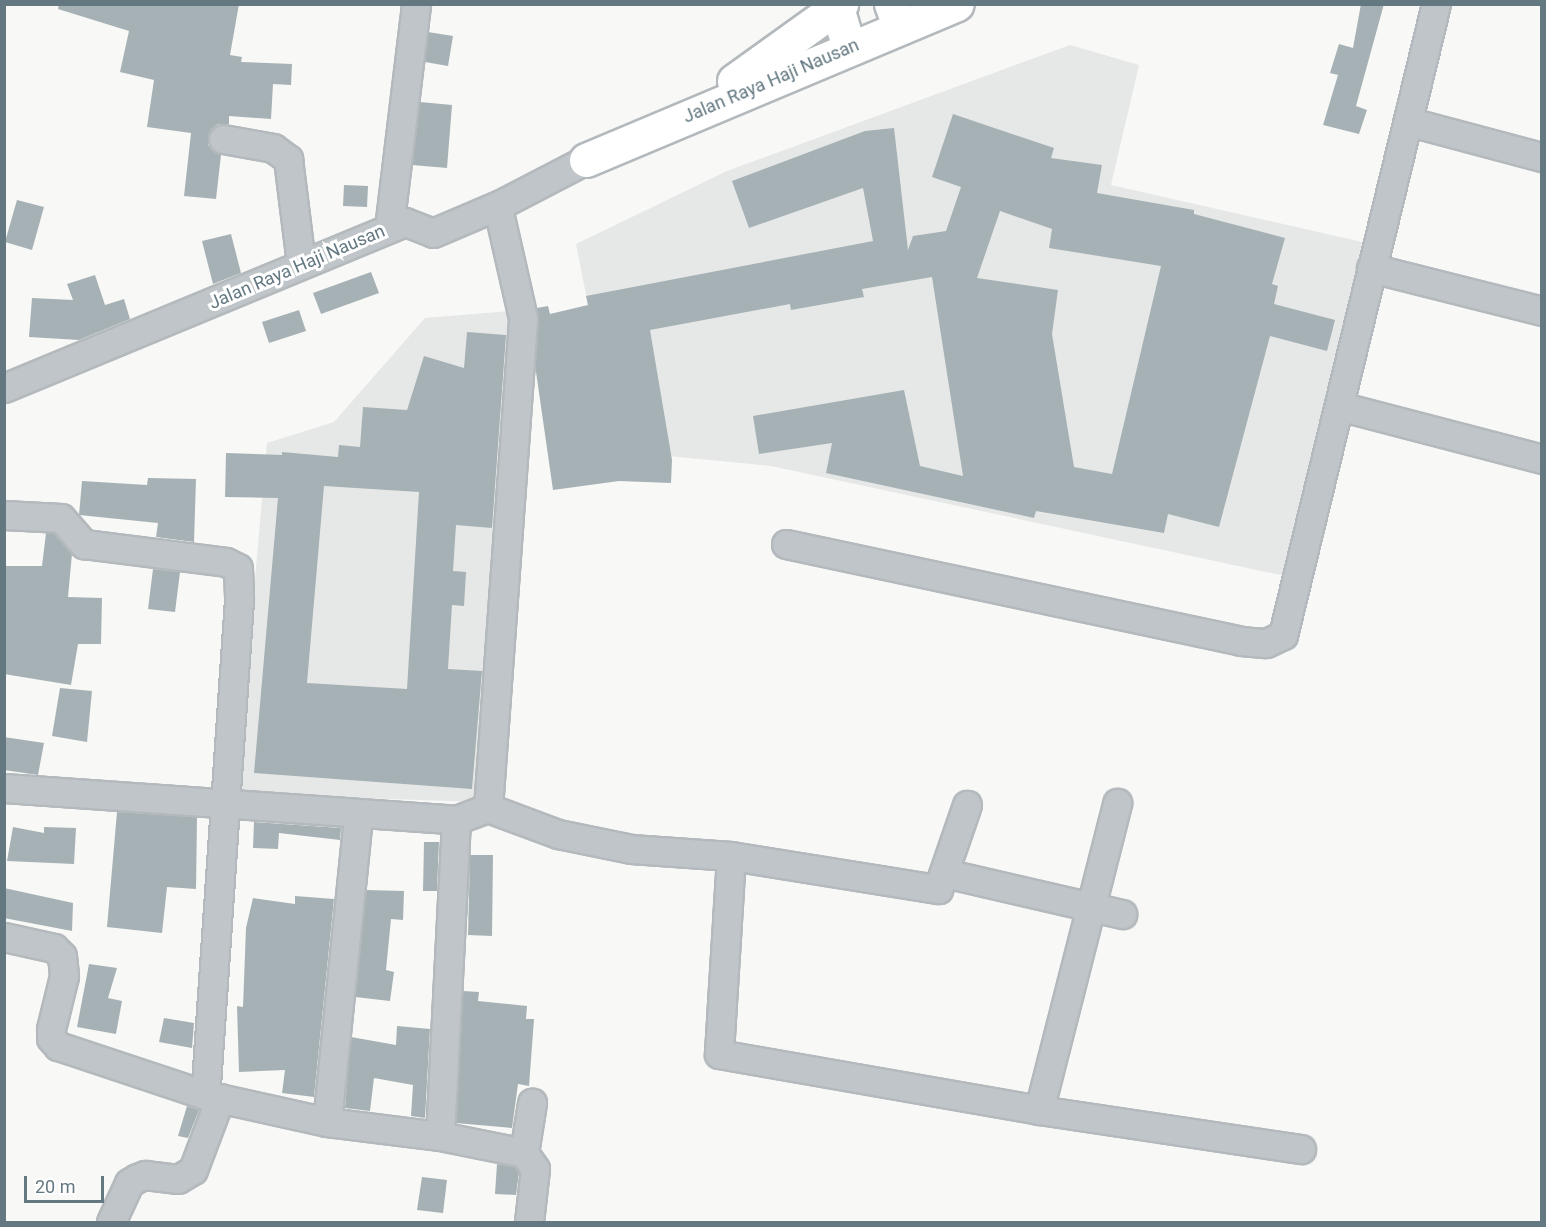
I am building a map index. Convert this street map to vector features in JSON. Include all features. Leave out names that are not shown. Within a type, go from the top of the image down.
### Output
[{"type":"main road","name":"Jalan Raya Haji Nausan","points":[[586,160],[849,48],[895,16],[957,4]]},
{"type":"main road","name":"Jalan Raya Haji Nausan","points":[[586,160],[741,77],[838,5]]},
{"type":"main road","points":[[838,5],[849,48]]},
{"type":"street","points":[[389,228],[416,4]]},
{"type":"street","points":[[786,544],[1266,643],[1283,635],[1287,627],[1340,406],[1371,268],[1410,122],[1436,4]]},
{"type":"street","points":[[1410,122],[1542,157]]},
{"type":"street","points":[[223,139],[273,148],[288,159],[301,264]]},
{"type":"street","name":"Jalan Raya Haji Nausan","points":[[6,383],[405,222],[433,233],[500,208],[586,160]]},
{"type":"street","points":[[488,808],[524,318],[500,208]]},
{"type":"street","points":[[1371,268],[1542,311]]},
{"type":"street","points":[[1340,406],[1542,459]]},
{"type":"street","points":[[4,515],[61,518],[84,544],[226,562],[238,568],[239,600],[222,804],[213,1097],[194,1170],[178,1179],[145,1175],[129,1183],[111,1222]]},
{"type":"street","points":[[4,788],[357,815],[456,820],[488,808],[558,834],[631,849],[731,856],[938,889],[967,804]]},
{"type":"street","points":[[1039,1110],[1118,803]]},
{"type":"street","points":[[327,1122],[357,815]]},
{"type":"street","points":[[440,1136],[456,820]]},
{"type":"street","points":[[731,856],[719,1054],[1039,1110],[1301,1149]]},
{"type":"street","points":[[944,873],[1122,914]]},
{"type":"street","points":[[5,941],[54,948],[62,956],[64,976],[51,1029],[51,1038],[58,1046],[213,1097],[327,1122],[440,1136],[524,1153]]},
{"type":"street","points":[[529,1222],[535,1169],[524,1153],[531,1103]]},
{"type":"shaded area","points":[[1070,45],[1139,65],[1111,185],[1362,242],[1290,577],[771,466],[617,451],[576,244],[727,171]]},
{"type":"shaded area","points":[[511,311],[479,802],[236,794],[267,443],[334,422],[425,318]]},
{"type":"building","points":[[59,4],[239,4],[230,55],[242,57],[241,62],[292,64],[291,85],[273,84],[271,119],[229,116],[229,124],[218,124],[211,129],[208,145],[221,155],[216,199],[184,196],[191,133],[147,127],[154,80],[120,72],[129,31],[58,9]]},
{"type":"building","points":[[1361,4],[1384,4],[1356,106],[1367,110],[1359,134],[1323,125],[1338,75],[1330,73],[1339,44],[1353,48]]},
{"type":"building","points":[[428,32],[453,36],[448,66],[425,62]]},
{"type":"building","points":[[420,102],[452,105],[447,168],[412,165]]},
{"type":"building","points":[[953,114],[1054,148],[1051,158],[1102,165],[1097,193],[1194,210],[1194,214],[1285,238],[1272,284],[1278,286],[1274,304],[1335,320],[1327,351],[1270,336],[1219,527],[1168,514],[1164,533],[1036,511],[1034,518],[826,473],[832,443],[759,454],[753,416],[904,390],[920,466],[963,476],[932,277],[862,289],[864,297],[791,310],[790,304],[650,330],[672,460],[671,483],[619,481],[553,490],[535,365],[537,308],[548,306],[550,314],[588,305],[586,296],[873,241],[863,188],[749,228],[732,181],[865,131],[894,128],[908,250],[913,236],[946,231],[961,187],[932,177]],"holes":[[[1000,211],[1052,229],[1049,248],[1161,266],[1112,474],[1074,467],[1052,334],[1058,290],[977,278]]]},
{"type":"building","points":[[344,185],[368,186],[367,207],[343,206]]},
{"type":"building","points":[[17,200],[44,207],[32,250],[5,242]]},
{"type":"building","points":[[231,234],[241,273],[213,284],[202,241]]},
{"type":"building","points":[[371,272],[379,293],[321,314],[313,293]]},
{"type":"building","points":[[95,275],[105,305],[124,299],[130,319],[79,340],[29,337],[32,298],[73,300],[67,284]]},
{"type":"building","points":[[299,310],[306,331],[269,343],[262,322]]},
{"type":"building","points":[[467,332],[506,335],[492,528],[456,525],[453,571],[466,572],[464,606],[452,605],[448,669],[482,671],[472,789],[254,773],[278,498],[225,497],[226,453],[282,455],[282,452],[338,457],[339,445],[360,447],[363,407],[407,410],[424,356],[464,368]],"holes":[[[324,486],[419,492],[407,689],[307,683]]]},
{"type":"building","points":[[148,478],[196,479],[194,542],[156,537],[158,523],[79,515],[82,481],[147,485]]},
{"type":"building","points":[[46,533],[54,533],[72,554],[68,597],[102,598],[101,644],[78,644],[71,685],[4,674],[4,566],[42,566]]},
{"type":"building","points":[[153,569],[180,572],[175,612],[148,609]]},
{"type":"building","points":[[60,688],[92,691],[87,742],[52,736]]},
{"type":"building","points":[[4,737],[44,743],[38,775],[4,770]]},
{"type":"building","points":[[117,812],[197,817],[196,889],[167,887],[162,933],[107,927]]},
{"type":"building","points":[[254,822],[341,828],[340,840],[279,833],[278,849],[253,848]]},
{"type":"building","points":[[13,827],[44,833],[44,827],[76,828],[74,864],[7,861]]},
{"type":"building","points":[[424,842],[439,842],[437,891],[423,891]]},
{"type":"building","points":[[470,855],[493,855],[492,936],[468,935]]},
{"type":"building","points":[[4,888],[73,903],[72,931],[4,918]]},
{"type":"building","points":[[366,890],[404,891],[403,920],[391,919],[386,970],[394,972],[390,1001],[355,997]]},
{"type":"building","points":[[295,896],[334,899],[314,1097],[282,1093],[285,1070],[239,1072],[237,1006],[243,1007],[246,928],[253,898],[295,904]]},
{"type":"building","points":[[89,964],[117,968],[108,998],[122,1001],[116,1034],[77,1027]]},
{"type":"building","points":[[463,991],[479,992],[478,1001],[527,1006],[526,1019],[534,1019],[529,1086],[518,1084],[512,1128],[456,1123]]},
{"type":"building","points":[[164,1018],[194,1023],[192,1048],[159,1042]]},
{"type":"building","points":[[397,1026],[430,1029],[425,1118],[411,1116],[413,1085],[374,1078],[370,1111],[345,1108],[351,1037],[396,1045]]},
{"type":"building","points":[[187,1106],[199,1110],[188,1138],[178,1136]]},
{"type":"building","points":[[497,1164],[515,1167],[519,1173],[516,1195],[495,1194]]},
{"type":"building","points":[[422,1177],[447,1180],[443,1213],[417,1210]]}]
